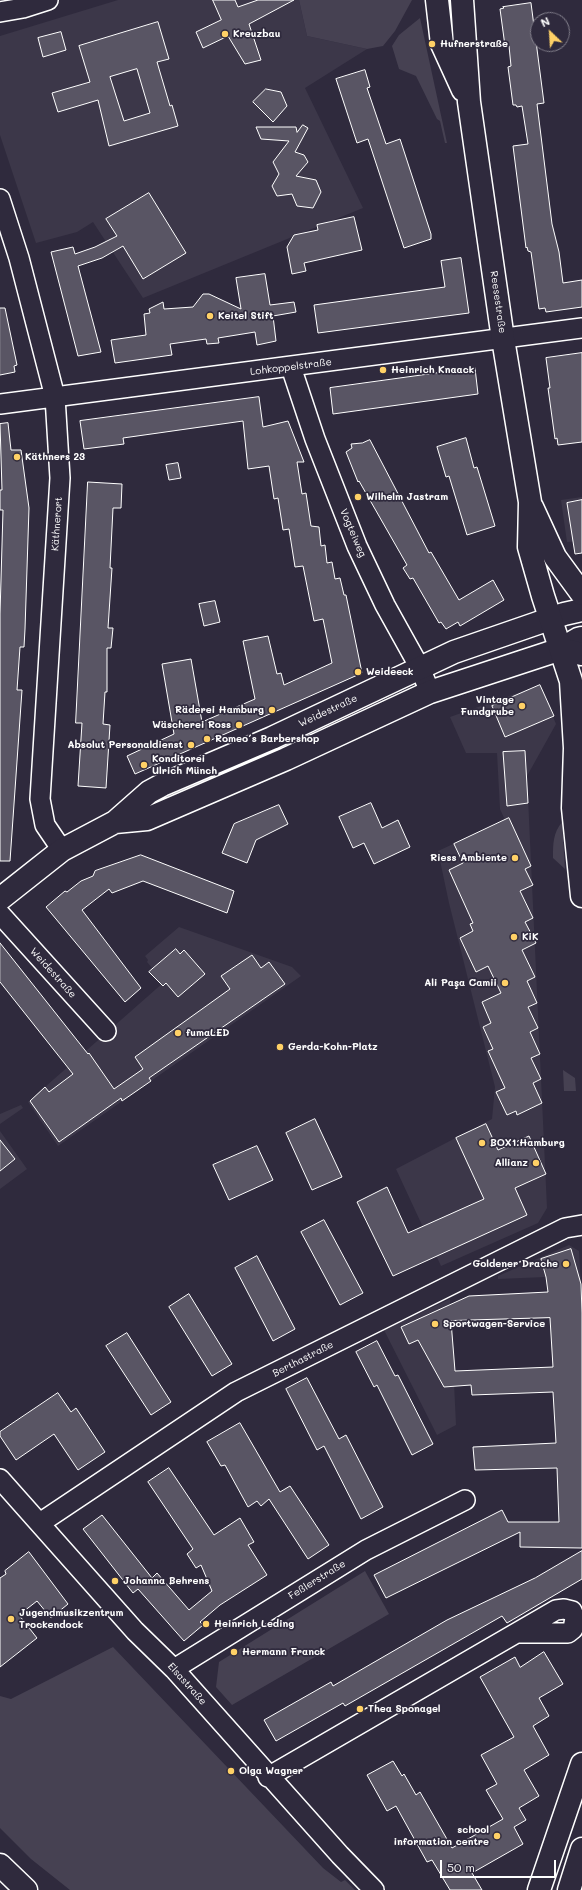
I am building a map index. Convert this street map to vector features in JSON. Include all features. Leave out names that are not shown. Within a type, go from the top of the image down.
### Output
[{"type":"main road","name":"Reesestraße","points":[[437,0],[442,44],[469,102]]},
{"type":"main road","name":"Reesestraße","points":[[462,0],[469,102],[503,339],[530,502],[529,547],[571,681],[575,748],[573,808],[582,896]]},
{"type":"main road","name":"Reesestraße","points":[[530,502],[555,557],[582,594]]},
{"type":"main road","name":"Weidestraße","points":[[0,899],[62,850],[115,822],[149,792],[162,785],[272,738],[454,652],[582,610]]},
{"type":"main road","name":"Weidestraße","points":[[115,822],[147,819],[286,759],[430,692],[561,649],[582,638]]},
{"type":"main road","points":[[561,649],[582,654]]},
{"type":"main road","points":[[539,1890],[582,1764]]},
{"type":"main road","points":[[569,1890],[582,1849]]},
{"type":"main road","points":[[0,1865],[26,1890]]},
{"type":"street","points":[[0,12],[23,8],[48,0]]},
{"type":"street","name":"Käthnerort","points":[[0,199],[19,258],[55,397],[60,478],[40,798],[45,825],[62,850]]},
{"type":"street","name":"Lohkoppelstraße","points":[[0,404],[582,328]]},
{"type":"street","name":"Vogteiweg","points":[[291,367],[315,439],[357,546],[385,605],[420,668],[430,692]]},
{"type":"street","name":"Weidestraße","points":[[0,914],[106,1031]]},
{"type":"street","name":"Berthastraße","points":[[40,1523],[236,1392],[565,1228],[582,1225]]},
{"type":"street","name":"Elsastraße","points":[[0,1479],[135,1630],[174,1669],[268,1777],[374,1890]]},
{"type":"street","name":"Feßlerstraße","points":[[174,1669],[366,1550],[465,1500]]},
{"type":"street","points":[[268,1777],[517,1633]]},
{"type":"shaded area","points":[[118,0],[299,0],[307,36],[367,49],[305,88],[363,208],[143,298],[93,222],[77,232],[36,243],[0,135],[0,36]]},
{"type":"shaded area","points":[[299,0],[412,0],[395,31],[383,46],[367,49],[307,36]]},
{"type":"shaded area","points":[[420,18],[447,143],[445,143],[440,121],[437,119],[416,76],[399,69],[392,46],[399,35]]},
{"type":"shaded area","points":[[582,497],[582,541],[567,542],[561,500]]},
{"type":"shaded area","points":[[540,685],[556,724],[527,776],[547,1208],[538,1223],[441,1266],[396,1169],[492,1119],[495,1087],[449,903],[438,851],[505,820],[500,809],[497,753],[466,753],[450,717]]},
{"type":"shaded area","points":[[562,822],[565,869],[553,858],[553,843],[555,835]]},
{"type":"shaded area","points":[[179,927],[292,967],[301,976],[58,1146],[28,1102],[164,982],[147,962],[148,960],[145,956]]},
{"type":"shaded area","points":[[563,1070],[575,1078],[576,1091],[564,1091]]},
{"type":"shaded area","points":[[21,1105],[23,1108],[0,1124],[0,1114]]},
{"type":"shaded area","points":[[0,1131],[27,1169],[0,1189]]},
{"type":"shaded area","points":[[569,1245],[579,1251],[581,1284],[546,1282],[546,1277],[498,1279],[498,1276]]},
{"type":"shaded area","points":[[450,1299],[456,1425],[437,1435],[384,1330]]},
{"type":"shaded area","points":[[365,1571],[389,1614],[232,1705],[216,1687],[219,1662]]},
{"type":"shaded area","points":[[113,1647],[323,1868],[341,1882],[345,1880],[355,1890],[70,1890],[31,1859],[0,1828],[0,1696],[11,1699]]},
{"type":"building","name":"Kreuzbau","points":[[213,0],[235,0],[238,7],[258,0],[294,0],[249,24],[261,60],[245,64],[228,36],[203,48],[196,32],[221,20]]},
{"type":"building","points":[[531,3],[532,12],[530,12],[530,52],[537,52],[544,103],[537,104],[552,224],[559,252],[563,283],[582,280],[582,307],[546,312],[545,308],[539,309],[531,252],[528,251],[527,247],[526,248],[513,146],[528,144],[522,106],[517,107],[516,105],[513,105],[508,67],[511,66],[509,46],[505,46],[500,9],[504,8],[503,7]]},
{"type":"building","points":[[158,22],[169,59],[157,62],[170,106],[172,105],[178,126],[109,146],[98,100],[58,112],[52,93],[90,82],[79,46]],"holes":[[[137,69],[150,113],[124,121],[110,77]]]},
{"type":"building","points":[[61,32],[66,50],[43,57],[38,38]]},
{"type":"building","points":[[365,70],[370,87],[367,88],[386,144],[400,139],[431,234],[431,239],[404,248],[368,139],[357,143],[336,79]]},
{"type":"building","points":[[266,89],[281,92],[287,106],[273,122],[253,102]]},
{"type":"building","points":[[303,125],[308,128],[295,152],[304,155],[308,162],[296,176],[316,180],[321,192],[313,208],[297,206],[292,194],[277,196],[272,186],[279,174],[273,162],[289,141],[261,139],[256,127],[296,127],[297,132]]},
{"type":"building","points":[[149,193],[186,253],[143,279],[123,246],[102,258],[78,266],[101,352],[78,356],[51,252],[73,247],[75,254],[95,247],[117,236],[106,219]]},
{"type":"building","points":[[354,217],[362,250],[304,263],[306,271],[292,274],[287,247],[294,235],[318,230],[317,225]]},
{"type":"building","points":[[461,258],[469,313],[318,333],[314,305],[445,287],[441,261]]},
{"type":"building","name":"Keitel Stift","points":[[265,274],[270,305],[294,302],[296,312],[273,316],[276,341],[257,345],[255,332],[218,338],[219,343],[207,344],[206,339],[170,344],[172,355],[115,363],[111,340],[146,335],[144,314],[150,313],[149,309],[163,302],[164,309],[193,307],[203,294],[209,294],[241,309],[236,278]]},
{"type":"building","points":[[0,308],[5,308],[17,365],[14,366],[15,372],[0,375]]},
{"type":"building","points":[[582,353],[582,442],[558,445],[557,438],[555,439],[548,388],[550,388],[546,358]]},
{"type":"building","points":[[475,368],[478,394],[333,414],[330,388]]},
{"type":"building","points":[[259,397],[263,427],[288,421],[304,462],[297,462],[302,494],[306,493],[311,526],[319,527],[321,546],[325,545],[327,563],[332,562],[335,579],[340,578],[344,595],[346,595],[362,673],[135,774],[127,756],[174,734],[162,664],[191,659],[202,722],[255,699],[243,641],[268,636],[277,674],[281,673],[284,685],[332,663],[323,619],[314,621],[303,566],[295,567],[289,529],[283,530],[278,498],[274,499],[269,466],[248,469],[243,421],[123,438],[124,444],[84,449],[80,421]]},
{"type":"building","points":[[8,423],[11,450],[21,450],[29,508],[24,647],[20,647],[17,690],[22,690],[10,861],[0,861],[0,614],[3,510],[0,510],[0,490],[2,490],[0,424]]},
{"type":"building","points":[[466,438],[474,468],[477,467],[495,526],[467,535],[449,476],[446,477],[437,447]]},
{"type":"building","points":[[370,440],[429,553],[431,552],[459,600],[493,580],[504,600],[460,626],[458,622],[446,629],[441,622],[439,623],[413,578],[410,579],[403,568],[407,565],[359,481],[358,482],[346,452],[352,448],[351,444],[362,443]]},
{"type":"building","points":[[178,463],[181,478],[169,480],[166,465]]},
{"type":"building","points":[[88,482],[122,484],[121,508],[113,508],[110,568],[112,568],[108,628],[113,628],[111,648],[107,648],[107,692],[105,692],[103,724],[110,725],[106,788],[78,786],[82,723],[76,723]]},
{"type":"building","points":[[582,500],[582,553],[575,554],[567,503]]},
{"type":"building","points":[[215,601],[220,622],[204,626],[199,604]]},
{"type":"building","points":[[540,685],[554,716],[505,737],[492,706]]},
{"type":"building","points":[[525,751],[528,803],[507,806],[503,752]]},
{"type":"building","points":[[371,803],[382,828],[398,820],[410,847],[374,864],[364,843],[353,848],[339,817]]},
{"type":"building","points":[[279,805],[288,824],[256,840],[247,863],[222,853],[234,824]]},
{"type":"building","points":[[509,818],[531,866],[525,869],[533,885],[520,891],[533,918],[525,922],[536,943],[522,950],[535,977],[527,981],[537,1003],[528,1007],[538,1028],[530,1032],[540,1054],[531,1058],[541,1079],[533,1083],[542,1103],[517,1115],[516,1111],[507,1115],[496,1092],[505,1088],[488,1051],[493,1049],[483,1027],[491,1023],[482,1002],[501,993],[488,966],[476,972],[460,938],[473,931],[470,924],[473,923],[449,870],[463,863],[454,844]]},
{"type":"building","points":[[141,855],[234,891],[227,913],[143,881],[112,893],[109,889],[82,910],[141,988],[125,1002],[46,907],[65,891],[67,892],[81,881],[93,876],[95,871]]},
{"type":"building","points":[[0,943],[88,1054],[89,1053],[114,1089],[143,1069],[135,1057],[230,989],[221,976],[252,955],[261,968],[269,962],[285,984],[149,1078],[151,1081],[122,1101],[121,1098],[59,1142],[30,1101],[45,1087],[49,1092],[73,1074],[0,982]]},
{"type":"building","points":[[176,949],[180,954],[184,950],[205,974],[178,997],[166,983],[163,986],[149,972]]},
{"type":"building","points":[[315,1119],[342,1177],[312,1190],[286,1133]]},
{"type":"building","points":[[486,1124],[498,1150],[529,1136],[546,1174],[515,1188],[527,1215],[393,1276],[357,1202],[387,1187],[408,1233],[484,1199],[456,1138]]},
{"type":"building","points":[[0,1140],[15,1159],[0,1171]]},
{"type":"building","points":[[257,1146],[273,1180],[229,1200],[213,1165]]},
{"type":"building","points":[[324,1220],[363,1293],[340,1305],[301,1232]]},
{"type":"building","points":[[571,1249],[581,1284],[582,1548],[520,1547],[520,1532],[386,1598],[374,1575],[502,1510],[508,1522],[559,1522],[557,1468],[475,1470],[473,1447],[556,1443],[553,1392],[472,1395],[471,1385],[444,1387],[418,1340],[409,1344],[401,1327],[469,1296],[548,1292],[541,1259]],"holes":[[[550,1318],[553,1367],[455,1371],[451,1321]]]},
{"type":"building","points":[[257,1256],[295,1329],[273,1341],[235,1268]]},
{"type":"building","points":[[189,1294],[232,1364],[212,1376],[169,1307]]},
{"type":"building","points":[[127,1333],[171,1402],[151,1415],[106,1346]]},
{"type":"building","points":[[377,1341],[395,1376],[398,1375],[433,1444],[412,1455],[377,1385],[374,1387],[356,1352]]},
{"type":"building","points":[[307,1378],[339,1439],[346,1435],[383,1507],[361,1519],[324,1446],[317,1450],[286,1389]]},
{"type":"building","points":[[58,1393],[71,1412],[76,1408],[105,1452],[78,1470],[54,1434],[16,1460],[0,1436],[0,1432]]},
{"type":"building","points":[[240,1423],[280,1492],[290,1486],[329,1545],[308,1559],[269,1499],[261,1506],[257,1501],[248,1507],[225,1465],[221,1466],[207,1442]]},
{"type":"building","points":[[169,1468],[214,1535],[240,1518],[254,1542],[248,1545],[267,1575],[220,1605],[200,1622],[203,1625],[184,1641],[138,1589],[133,1593],[83,1529],[102,1515],[152,1578],[157,1573],[189,1610],[212,1591],[201,1565],[196,1568],[187,1554],[193,1549],[148,1482]]},
{"type":"building","points":[[582,1551],[582,1579],[507,1623],[502,1616],[345,1706],[343,1703],[276,1741],[264,1720],[331,1682],[333,1686],[447,1620],[535,1578]]},
{"type":"building","name":"Jugendmusikzentrum Trockendock","points":[[29,1552],[68,1604],[51,1618],[37,1601],[19,1615],[37,1638],[0,1667],[0,1578],[6,1574],[5,1571]]},
{"type":"building","points":[[544,1652],[563,1684],[539,1698],[549,1716],[533,1726],[549,1755],[524,1770],[539,1796],[519,1808],[526,1820],[514,1827],[523,1844],[472,1873],[482,1890],[450,1890],[432,1860],[427,1862],[396,1806],[387,1811],[367,1775],[393,1761],[402,1776],[404,1774],[416,1795],[420,1792],[452,1848],[503,1819],[486,1790],[497,1784],[481,1755],[514,1737],[480,1677],[515,1657],[520,1667]]},
{"type":"place","name":"Kreuzbau","points":[[225,34]]},
{"type":"place","name":"Hufnerstraße","points":[[432,44]]},
{"type":"place","name":"Keitel Stift","points":[[210,316]]},
{"type":"place","name":"Heinrich Knaack","points":[[383,370]]},
{"type":"place","name":"Käthners 23","points":[[17,457]]},
{"type":"place","name":"Wilhelm Jastram","points":[[358,497]]},
{"type":"place","name":"Weideeck","points":[[358,672]]},
{"type":"place","name":"Vintage Fundgrube","points":[[522,706]]},
{"type":"place","name":"Räderei Hamburg","points":[[272,710]]},
{"type":"place","name":"Wäscherei Ross","points":[[239,725]]},
{"type":"place","name":"Romeo´s Barbershop","points":[[207,739]]},
{"type":"place","name":"Absolut Personaldienst","points":[[191,745]]},
{"type":"place","name":"Konditorei Ulrich Münch","points":[[144,765]]},
{"type":"place","name":"Riess Ambiente","points":[[515,858]]},
{"type":"place","name":"KiK","points":[[514,937]]},
{"type":"place","name":"Ali Paşa Camii","points":[[505,983]]},
{"type":"place","name":"fumaLED","points":[[178,1033]]},
{"type":"place","name":"Gerda-Kohn-Platz","points":[[280,1047]]},
{"type":"place","name":"BOX1.Hamburg","points":[[482,1143]]},
{"type":"place","name":"Allianz","points":[[536,1163]]},
{"type":"place","name":"Goldener Drache","points":[[566,1264]]},
{"type":"place","name":"Sportwagen-Service","points":[[435,1324]]},
{"type":"place","name":"Johanna Behrens","points":[[115,1581]]},
{"type":"place","name":"Jugendmusikzentrum Trockendock","points":[[11,1619]]},
{"type":"place","name":"Heinrich Leding","points":[[206,1624]]},
{"type":"place","name":"Hermann Franck","points":[[234,1652]]},
{"type":"place","name":"Thea Sponagel","points":[[360,1709]]},
{"type":"place","name":"Olga Wagner","points":[[231,1771]]},
{"type":"place","name":"school information centre","points":[[497,1836]]}]
